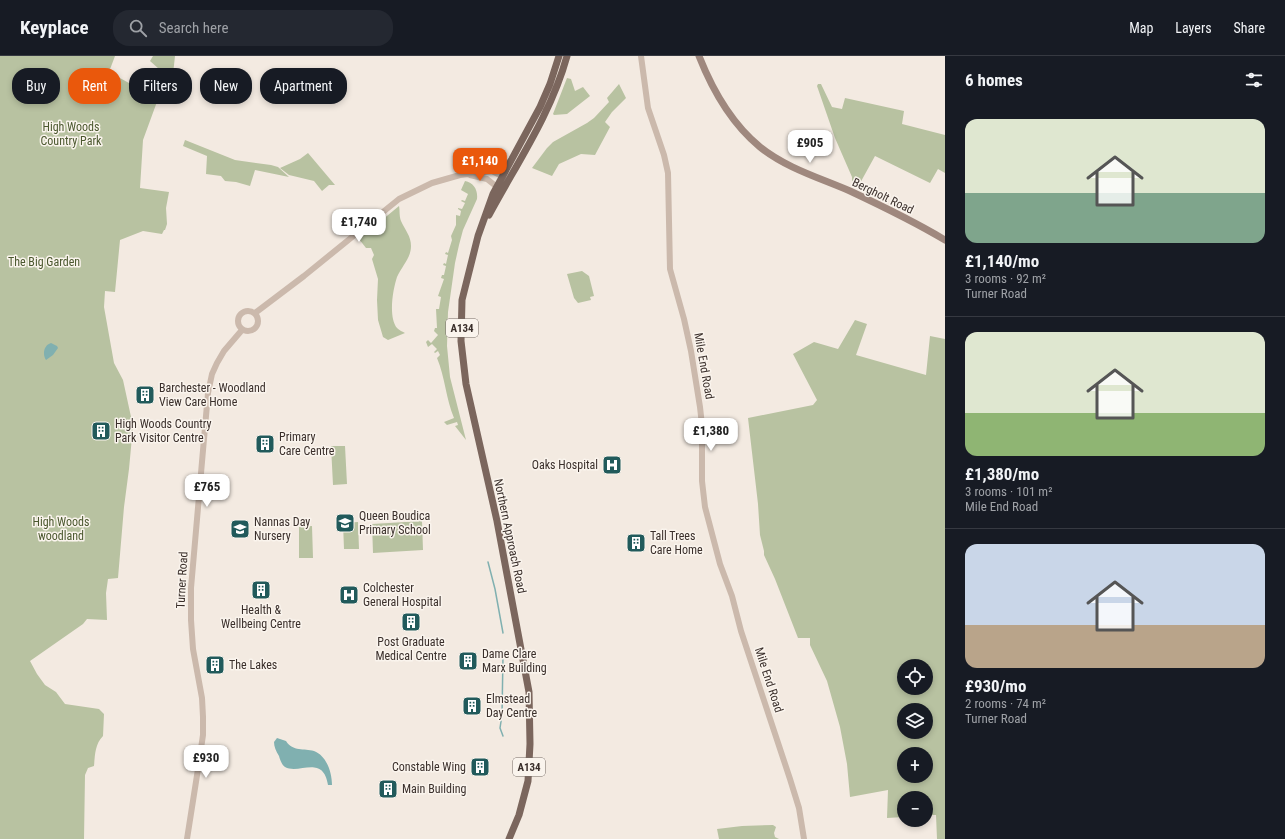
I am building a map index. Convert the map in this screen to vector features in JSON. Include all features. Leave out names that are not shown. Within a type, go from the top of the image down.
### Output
[{"type":"main road","name":"Northern Approach Road","points":[[478,236],[512,160],[545,96],[559,56]]},
{"type":"main road","name":"Northern Approach Road","points":[[504,180],[512,173],[544,118],[557,88],[567,56]]},
{"type":"main road","name":"Bergholt Road","points":[[699,56],[709,78],[733,120],[760,147],[790,165],[890,210],[945,240]]},
{"type":"main road","name":"A134","points":[[497,187],[504,180]]},
{"type":"main road","name":"Northern Approach Road","points":[[497,187],[478,236],[462,300],[461,341],[466,384],[497,521],[530,692],[528,781],[519,815],[509,839]]},
{"type":"street","name":"Mile End Road","points":[[641,56],[648,108],[664,155],[668,173],[670,269],[691,351],[700,407],[702,425],[702,481],[705,507],[720,564],[732,596],[741,631],[799,808],[804,839]]},
{"type":"street","points":[[242,330],[238,322],[240,315],[247,311],[255,313],[304,276],[399,199],[432,183],[466,174],[492,171],[504,166],[512,160]]},
{"type":"street","points":[[492,171],[504,180]]},
{"type":"street","points":[[466,174],[487,179],[497,187]]},
{"type":"street","name":"Turner Road","points":[[187,839],[203,735],[202,698],[193,649],[190,614],[204,423],[212,374],[224,351],[242,330],[252,331],[257,326],[259,321],[255,313]]},
{"type":"green space","name":"High Woods woodland","points":[[0,56],[115,56],[110,68],[68,68],[68,104],[121,104],[121,79],[129,83],[129,104],[156,104],[143,140],[140,188],[169,192],[166,208],[167,224],[165,230],[162,234],[143,231],[120,240],[115,292],[105,291],[104,307],[114,363],[123,380],[133,426],[118,578],[108,579],[106,593],[107,620],[87,619],[83,624],[30,661],[45,685],[56,692],[65,704],[99,709],[104,714],[103,736],[97,746],[94,766],[88,768],[85,775],[84,839],[0,839]]},
{"type":"green space","points":[[153,56],[175,56],[174,68],[158,68],[150,61]]},
{"type":"green space","points":[[567,78],[571,79],[575,91],[583,87],[590,96],[567,114],[554,115],[553,114]]},
{"type":"green space","points":[[619,84],[626,98],[612,112],[605,122],[610,127],[595,155],[581,154],[559,164],[552,176],[532,168],[553,142],[594,118],[609,102],[607,98]]},
{"type":"green space","points":[[818,84],[821,84],[832,107],[842,109],[845,98],[904,111],[902,124],[945,135],[945,173],[938,169],[930,183],[875,156],[859,185],[852,181],[852,177],[835,138],[817,86]]},
{"type":"green space","points":[[185,140],[235,160],[278,167],[289,177],[255,170],[250,186],[225,181],[221,176],[206,174],[207,156],[183,146]]},
{"type":"green space","points":[[308,153],[335,185],[329,185],[322,191],[314,181],[289,175],[280,168],[300,159]]},
{"type":"green space","points":[[465,181],[471,183],[475,187],[477,199],[463,230],[455,263],[448,312],[447,346],[450,377],[466,440],[455,426],[458,425],[457,422],[447,425],[444,422],[454,418],[437,358],[440,355],[438,351],[435,353],[434,352],[437,349],[432,344],[428,347],[426,342],[428,340],[431,343],[438,335],[434,331],[435,328],[437,328],[436,309],[439,309],[441,297],[438,296],[444,279],[441,278],[442,275],[444,275],[446,266],[443,265],[444,263],[446,264],[448,255],[445,254],[446,252],[448,253],[452,240],[451,236],[456,225],[456,215],[460,216],[461,211],[458,208],[462,209],[465,203],[461,201],[465,201],[468,194],[461,190]]},
{"type":"green space","points":[[399,206],[400,219],[409,236],[411,250],[397,277],[394,288],[392,310],[394,323],[397,328],[405,333],[388,340],[383,337],[378,320],[378,279],[372,259],[374,255],[371,248],[366,248],[359,239]]},
{"type":"green space","points":[[582,271],[589,276],[594,296],[590,297],[591,300],[578,303],[574,298],[567,274]]},
{"type":"green space","points":[[855,320],[867,324],[856,355],[926,375],[930,336],[945,339],[945,839],[937,839],[936,815],[933,815],[933,791],[897,791],[897,817],[887,818],[888,790],[850,797],[847,764],[840,727],[827,681],[810,645],[810,638],[798,638],[764,555],[760,535],[748,418],[813,405],[817,400],[793,354],[814,342],[838,349]]},
{"type":"green space","points":[[331,446],[345,446],[347,484],[333,485]]},
{"type":"green space","points":[[422,521],[423,550],[373,553],[372,524]]},
{"type":"green space","points":[[358,522],[359,549],[344,549],[343,523]]},
{"type":"green space","points":[[312,526],[313,558],[299,558],[299,527]]},
{"type":"green space","points":[[773,825],[776,827],[774,833],[775,837],[779,839],[719,839],[717,829],[742,826]]},
{"type":"water","points":[[51,343],[58,348],[53,355],[46,360],[44,350]]},
{"type":"water","points":[[277,738],[286,741],[292,747],[319,753],[328,765],[332,785],[328,785],[321,770],[316,768],[310,767],[291,769],[285,767],[281,762],[274,746],[274,742]]},
{"type":"waterway","points":[[488,562],[495,589],[503,633]]},
{"type":"waterway","points":[[503,655],[502,715],[500,728],[503,736]]},
{"type":"place","name":"Barchester - Woodland View Care Home","points":[[145,395]]},
{"type":"place","name":"High Woods Country Park Visitor Centre","points":[[101,431]]},
{"type":"place","name":"Primary Care Centre","points":[[265,444]]},
{"type":"place","name":"Oaks Hospital","points":[[612,465]]},
{"type":"place","name":"Queen Boudica Primary School","points":[[345,523]]},
{"type":"place","name":"Nannas Day Nursery","points":[[240,529]]},
{"type":"place","name":"Tall Trees Care Home","points":[[636,543]]},
{"type":"place","name":"Health & Wellbeing Centre","points":[[261,590]]},
{"type":"place","name":"Colchester General Hospital","points":[[349,595]]},
{"type":"place","name":"Post Graduate Medical Centre","points":[[411,622]]},
{"type":"place","name":"Dame Clare Marx Building","points":[[468,661]]},
{"type":"place","name":"The Lakes","points":[[215,665]]},
{"type":"place","name":"Elmstead Day Centre","points":[[472,706]]},
{"type":"place","name":"Constable Wing","points":[[480,767]]},
{"type":"place","name":"Main Building","points":[[388,789]]},
{"type":"park label","name":"High Woods Country Park","points":[[71,134]]},
{"type":"park label","name":"The Big Garden","points":[[44,262]]}]
